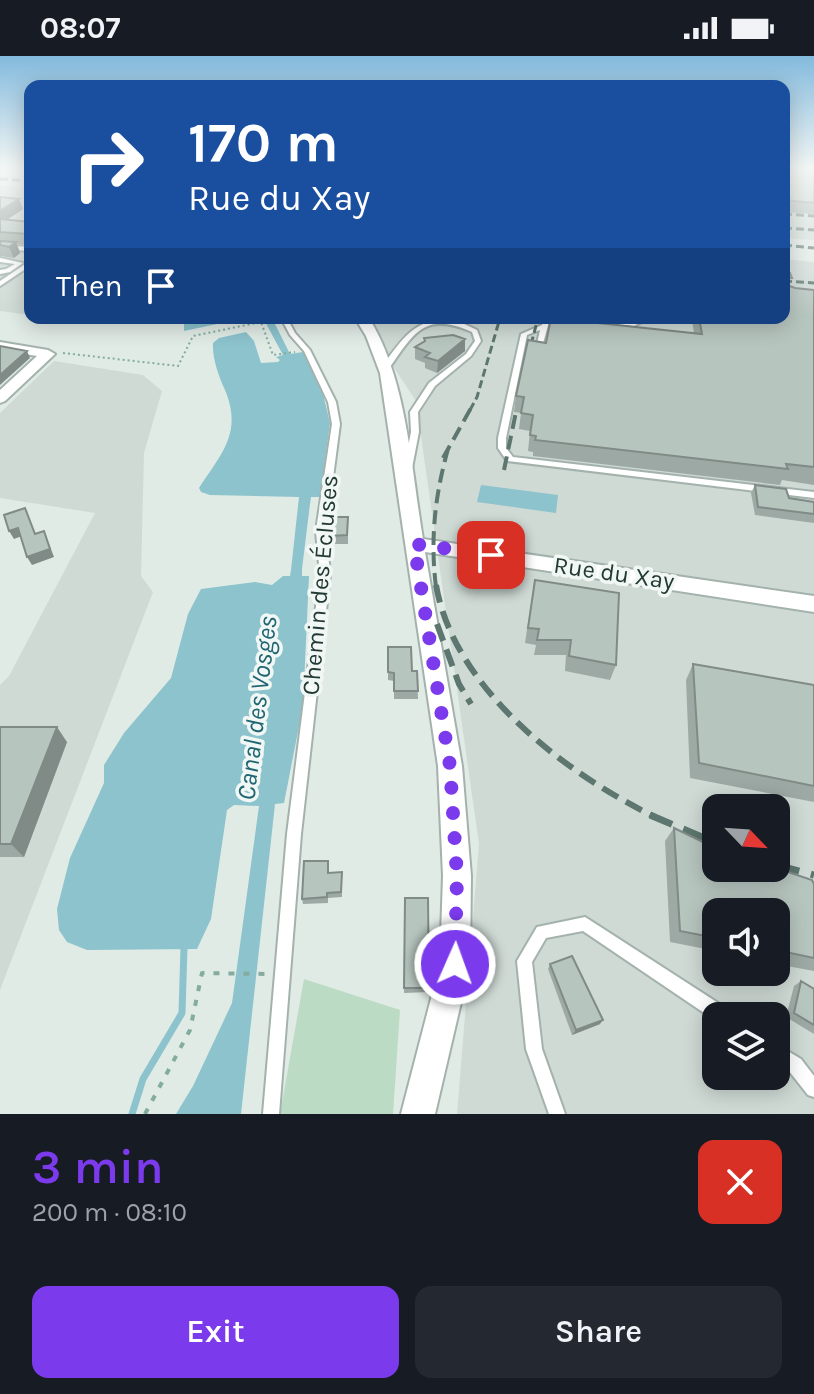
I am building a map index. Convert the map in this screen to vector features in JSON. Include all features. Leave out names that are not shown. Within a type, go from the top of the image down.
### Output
[{"type":"street","points":[[366,324],[385,368],[406,481],[450,766],[457,876],[455,964],[418,1114]]},
{"type":"street","points":[[0,346],[48,354]]},
{"type":"street","points":[[0,398],[48,354]]},
{"type":"street","name":"Rue du Xay","points":[[414,544],[814,604]]},
{"type":"lane","points":[[0,247],[24,249]]},
{"type":"lane","points":[[0,260],[20,263],[0,272]]},
{"type":"lane","points":[[0,284],[24,267]]},
{"type":"lane","name":"Chemin des Écluses","points":[[271,1114],[294,834],[325,575],[321,531],[336,424],[326,388],[307,350],[287,324]]},
{"type":"lane","points":[[385,368],[410,333],[422,324]]},
{"type":"lane","points":[[406,481],[415,432],[414,412],[432,385],[469,355],[478,341],[475,331],[457,324]]},
{"type":"lane","points":[[543,324],[524,334],[502,438],[502,448],[510,459],[814,495]]},
{"type":"lane","points":[[537,355],[546,324]]},
{"type":"lane","points":[[557,1114],[534,1049],[524,961],[542,932],[585,924],[702,1002]]},
{"type":"lane","points":[[790,1062],[814,1089]]},
{"type":"path","points":[[48,354],[57,352],[178,366],[193,336],[251,324]]},
{"type":"path","points":[[262,324],[273,355],[291,353]]},
{"type":"path","points":[[145,1114],[176,1063],[200,1007],[202,973],[267,972]]},
{"type":"shaded area","points":[[0,217],[24,217],[24,314],[0,311]]},
{"type":"shaded area","points":[[790,217],[814,217],[814,240],[790,238]]},
{"type":"shaded area","points":[[790,260],[814,262],[814,1114],[457,1114],[479,844],[416,401],[365,324],[790,324]]},
{"type":"shaded area","points":[[54,361],[143,375],[162,391],[144,453],[141,576],[153,592],[0,990],[0,685],[9,676],[95,513],[0,498],[0,413]]},
{"type":"green space","points":[[304,979],[400,1010],[393,1114],[280,1114]]},
{"type":"water","points":[[184,324],[217,324],[184,331]]},
{"type":"water","name":"Canal des Vosges","points":[[266,324],[275,324],[290,354],[303,352],[323,394],[330,423],[320,497],[311,497],[302,569],[302,576],[309,576],[303,706],[284,803],[275,804],[241,1114],[176,1114],[193,1086],[232,1003],[259,806],[234,805],[227,810],[211,919],[197,949],[87,950],[67,942],[59,930],[57,909],[70,858],[104,783],[104,765],[124,733],[171,678],[188,614],[201,589],[255,582],[272,585],[283,576],[290,576],[299,497],[210,495],[199,488],[222,453],[232,419],[216,367],[213,343],[219,338],[246,332],[254,341],[261,363],[278,362],[280,360],[276,357],[283,355]]},
{"type":"water","points":[[481,485],[558,495],[556,513],[477,502]]},
{"type":"building","points":[[0,219],[24,221],[24,234],[0,232]]},
{"type":"building","points":[[0,241],[16,242],[9,247],[0,245]]},
{"type":"building","points":[[790,286],[814,290],[814,467],[786,464],[788,469],[535,440],[536,436],[530,435],[533,415],[521,413],[524,397],[516,396],[528,340],[546,343],[550,324],[608,324],[702,334],[700,324],[790,324]]},
{"type":"building","points":[[453,335],[465,339],[438,361],[425,357],[430,353],[415,347],[425,341],[424,338]]},
{"type":"building","points":[[0,346],[27,351],[0,375]]},
{"type":"building","points":[[755,485],[786,489],[789,498],[814,502],[814,514],[758,507]]},
{"type":"building","points":[[25,508],[35,534],[44,531],[50,549],[27,557],[18,528],[9,531],[4,515]]},
{"type":"building","points":[[332,517],[348,517],[347,535],[330,536]]},
{"type":"building","points":[[535,580],[619,593],[616,665],[569,656],[571,640],[537,640],[539,629],[528,628]]},
{"type":"building","points":[[388,647],[411,647],[412,671],[417,671],[418,691],[394,691],[394,673],[388,672]]},
{"type":"building","points":[[693,664],[814,685],[814,786],[699,763]]},
{"type":"building","points":[[0,727],[57,727],[11,844],[0,844]]},
{"type":"building","points":[[674,828],[702,842],[702,882],[790,882],[790,873],[812,880],[814,884],[814,958],[790,953],[790,898],[702,898],[702,935],[680,931]]},
{"type":"building","points":[[304,861],[328,861],[328,873],[342,872],[341,892],[327,893],[327,897],[302,899]]},
{"type":"building","points":[[405,898],[428,898],[429,988],[404,988]]},
{"type":"building","points":[[572,956],[603,1020],[576,1030],[550,964]]},
{"type":"building","points":[[801,981],[814,989],[814,1025],[794,1013]]},
{"type":"waterway","points":[[132,1114],[143,1079],[182,1013],[184,947]]},
{"type":"railway","points":[[790,228],[814,230]]},
{"type":"railway","points":[[790,246],[814,248]]},
{"type":"railway","points":[[790,281],[814,283]]},
{"type":"railway","points":[[470,410],[477,397],[498,324]]},
{"type":"railway","points":[[528,356],[536,324]]},
{"type":"railway","points":[[448,449],[471,408]]},
{"type":"railway","points":[[504,470],[516,412]]},
{"type":"railway","points":[[436,587],[435,517],[448,449]]},
{"type":"railway","points":[[443,458],[448,449]]},
{"type":"railway","points":[[436,585],[447,623],[465,659],[489,693],[518,724],[585,777],[655,817]]},
{"type":"railway","points":[[437,624],[459,684],[471,704]]},
{"type":"railway","points":[[650,815],[702,837]]},
{"type":"railway","points":[[790,869],[814,875]]},
{"type":"route","points":[[455,964],[457,876],[450,766],[414,544],[491,555]]}]
